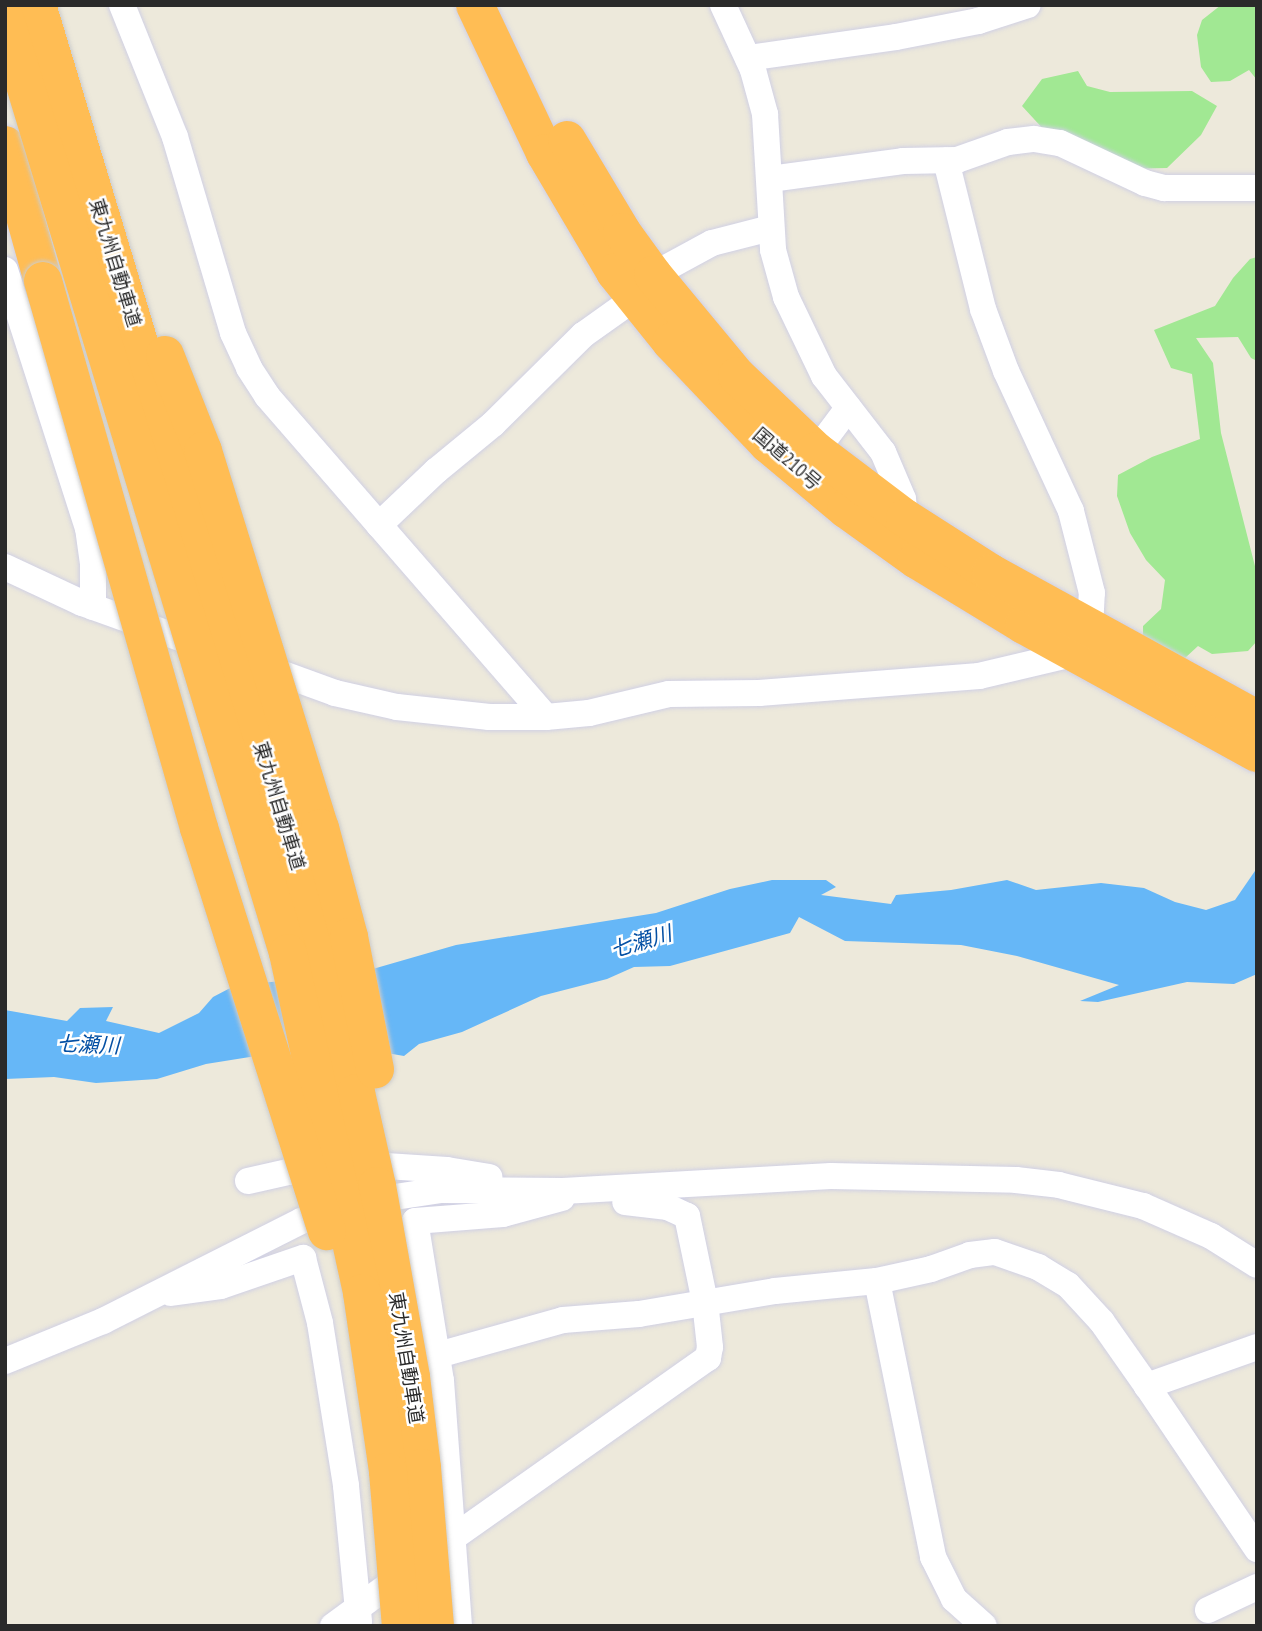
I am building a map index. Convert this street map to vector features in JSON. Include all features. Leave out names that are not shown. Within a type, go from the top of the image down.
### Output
[{"type":"highway","points":[[18,5],[94,232],[160,344],[203,451],[320,828],[349,937],[373,1060],[419,1353],[442,1547]]},
{"type":"highway","name":"東九州自動車道","points":[[37,5],[318,939],[377,1186],[442,1547],[435,1626]]},
{"type":"highway","name":"国道210号","points":[[475,5],[563,187],[589,232],[737,376],[816,451],[905,518],[1083,640],[1257,753]]},
{"type":"highway","name":"国道210号","points":[[504,5],[564,134],[600,197],[644,287],[724,401],[808,479],[917,560],[987,604],[1083,640],[1257,719]]},
{"type":"highway","name":"東九州自動車道","points":[[5,19],[288,954],[342,1194],[376,1382],[394,1536],[401,1626]]},
{"type":"highway","points":[[5,145],[199,828],[376,1382]]},
{"type":"street","points":[[122,5],[175,137],[233,333],[249,368],[267,396],[546,717]]},
{"type":"street","points":[[723,5],[748,58],[765,114],[771,179],[771,228],[778,271],[786,297],[824,376],[883,452],[903,499],[905,518]]},
{"type":"street","points":[[748,58],[896,37],[978,21],[1028,5]]},
{"type":"street","points":[[771,179],[903,161],[946,161],[983,153],[1008,142],[1034,139],[1060,143],[1145,183],[1164,188],[1257,188]]},
{"type":"street","points":[[5,567],[93,607],[335,693],[436,713],[546,717],[589,713],[669,694],[759,693],[979,676],[1083,640],[1092,593],[1071,511],[1058,478],[1006,371],[983,309],[946,161]]},
{"type":"street","points":[[379,524],[500,417],[583,335],[644,287],[712,243],[771,228]]},
{"type":"street","points":[[5,270],[88,528],[93,562],[93,607]]},
{"type":"street","points":[[816,451],[848,408]]},
{"type":"street","points":[[248,1181],[288,1172],[386,1166],[482,1174],[519,1189]]},
{"type":"street","points":[[460,1626],[442,1547],[438,1355],[415,1221],[503,1214],[563,1194],[831,1176],[1016,1180],[1059,1185],[1143,1206],[1211,1236],[1257,1265]]},
{"type":"street","points":[[5,1361],[103,1321],[301,1221],[394,1197],[441,1190],[519,1189],[668,1207],[682,1212],[691,1224],[705,1302],[710,1347],[705,1362],[442,1547],[358,1617],[333,1626]]},
{"type":"street","points":[[438,1355],[563,1320],[639,1314],[775,1291],[877,1281],[931,1269],[983,1252],[1014,1256],[1053,1275],[1081,1297],[1117,1341],[1257,1549]]},
{"type":"street","points":[[148,1297],[221,1286],[303,1258],[320,1323],[342,1460],[358,1617]]},
{"type":"street","points":[[877,1281],[933,1557],[954,1599],[984,1626]]},
{"type":"street","points":[[1147,1386],[1257,1347]]},
{"type":"street","points":[[1208,1610],[1257,1587]]},
{"type":"green space","points":[[1221,5],[1257,5],[1257,80],[1249,70],[1230,81],[1211,82],[1201,67],[1197,35],[1202,20]]},
{"type":"green space","points":[[1078,71],[1087,86],[1110,92],[1192,91],[1217,106],[1201,135],[1167,168],[1122,169],[1057,144],[1022,106],[1042,79]]},
{"type":"green space","points":[[1257,257],[1257,361],[1251,358],[1238,337],[1196,338],[1213,363],[1221,433],[1257,574],[1257,641],[1248,651],[1212,654],[1198,646],[1185,658],[1143,640],[1143,626],[1161,609],[1165,580],[1146,560],[1130,533],[1117,496],[1118,475],[1152,457],[1200,439],[1192,374],[1171,368],[1154,330],[1215,306],[1233,278],[1250,259]]},
{"type":"water","name":"七瀬川","points":[[1257,868],[1257,974],[1234,984],[1187,982],[1098,1002],[1080,1001],[1119,985],[1017,956],[961,945],[845,941],[799,917],[790,933],[670,966],[634,967],[607,979],[541,996],[462,1032],[419,1044],[404,1056],[381,1052],[366,1038],[206,1064],[157,1079],[96,1083],[54,1077],[5,1079],[5,1010],[67,1021],[80,1008],[113,1007],[106,1021],[159,1033],[199,1013],[213,997],[236,985],[352,975],[456,945],[656,913],[730,889],[772,880],[826,880],[836,887],[821,895],[891,904],[896,895],[951,890],[1007,880],[1036,890],[1101,883],[1144,888],[1175,902],[1206,910],[1235,900]]}]
